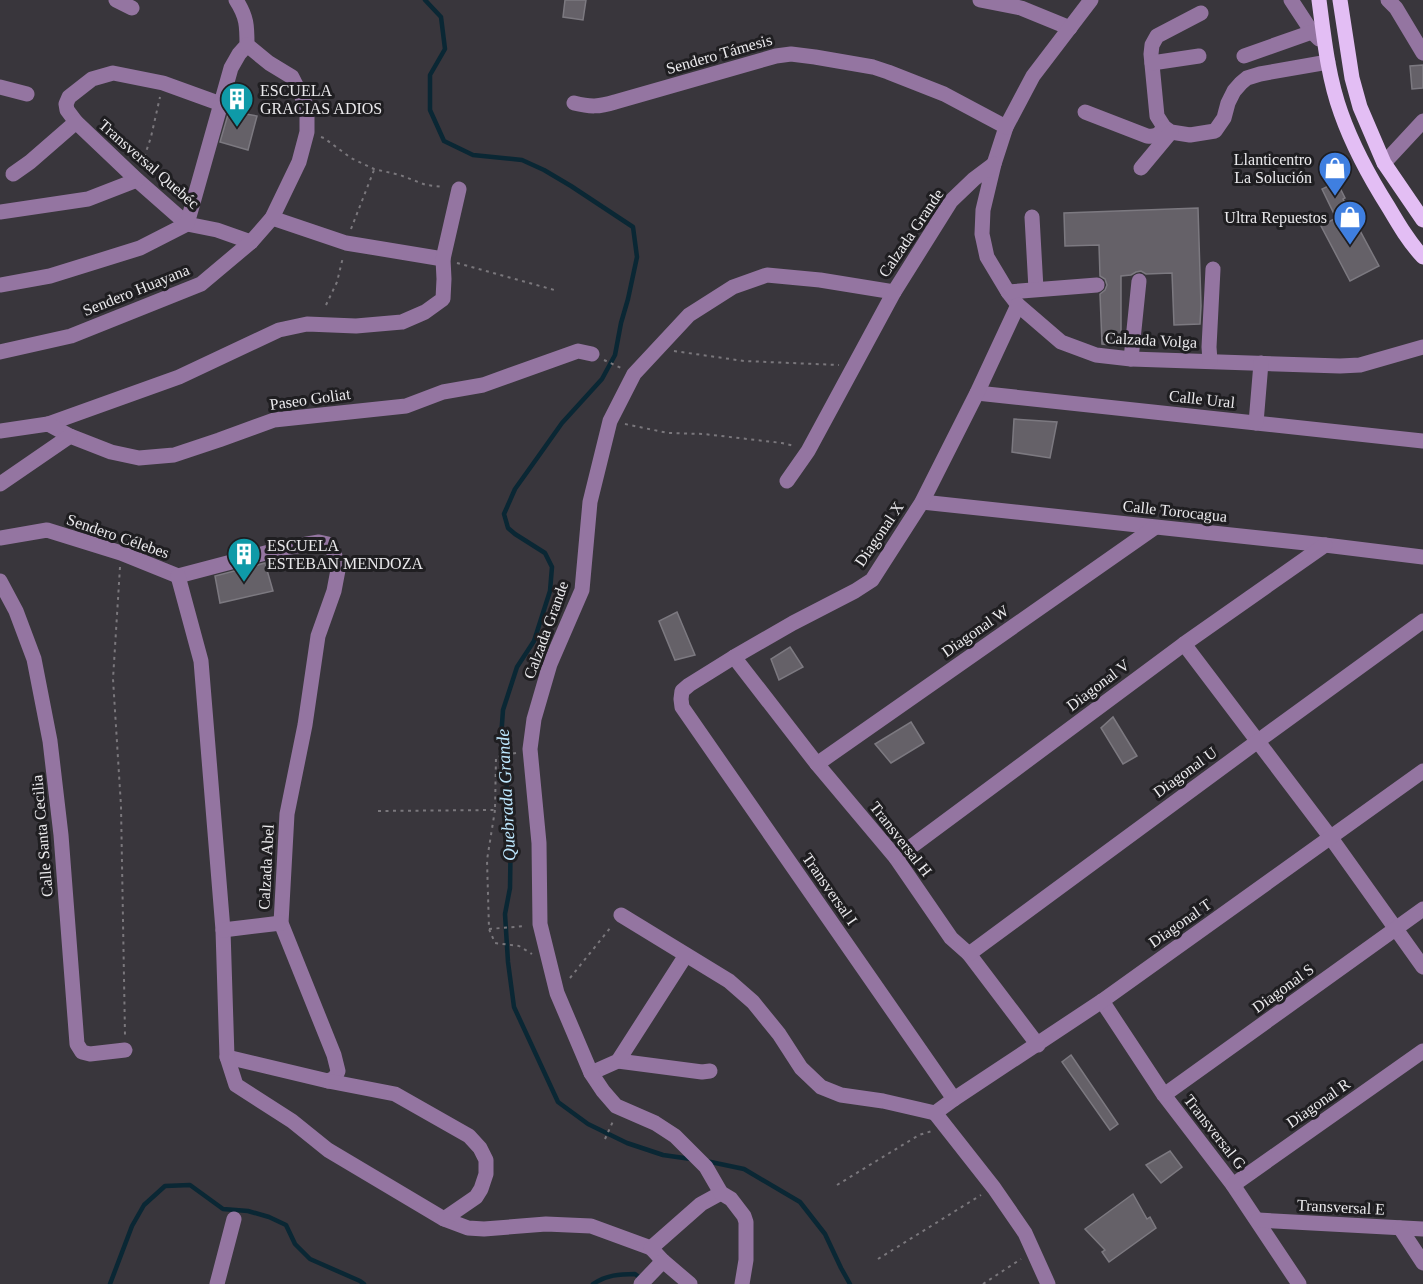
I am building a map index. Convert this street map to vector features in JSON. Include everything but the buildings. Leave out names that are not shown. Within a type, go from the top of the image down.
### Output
[{"type":"main road","points":[[1319,0],[1324,44],[1341,114],[1370,178],[1411,244],[1423,257]]},
{"type":"main road","points":[[1344,0],[1352,78],[1360,107],[1384,163],[1423,220]]},
{"type":"street","points":[[116,0],[132,8]]},
{"type":"street","points":[[0,285],[50,276],[140,248],[188,224],[231,68],[247,45],[244,12],[236,0]]},
{"type":"street","points":[[980,0],[1022,8],[1070,28]]},
{"type":"street","name":"Calzada Volga","points":[[1091,0],[1033,76],[1006,127],[994,164],[983,210],[982,234],[987,257],[1018,305],[1061,342],[1096,355],[1359,365],[1423,347]]},
{"type":"street","points":[[1291,0],[1312,32],[1324,44]]},
{"type":"street","points":[[1388,0],[1396,8],[1423,53]]},
{"type":"street","points":[[1201,13],[1157,36],[1152,45],[1157,116],[1167,129],[1190,135],[1215,131],[1224,118],[1234,91],[1247,78],[1328,62]]},
{"type":"street","points":[[1244,56],[1312,32]]},
{"type":"street","name":"Sendero Huayana","points":[[0,352],[71,336],[201,284],[251,242],[272,218],[299,162],[307,132],[307,107],[292,77],[269,63],[247,45]]},
{"type":"street","name":"Sendero Támesis","points":[[574,103],[585,106],[607,105],[776,56],[791,54],[888,72],[944,94],[1006,127]]},
{"type":"street","points":[[1152,63],[1200,56]]},
{"type":"street","points":[[13,174],[30,162],[71,116],[66,104],[69,97],[92,80],[113,73],[163,82],[221,104]]},
{"type":"street","points":[[0,87],[27,94]]},
{"type":"street","points":[[1085,112],[1146,136],[1156,136],[1167,129]]},
{"type":"street","name":"Transversal Quebéc","points":[[71,116],[137,180],[188,224],[218,230],[251,242]]},
{"type":"street","points":[[1384,163],[1423,121]]},
{"type":"street","points":[[1141,168],[1167,129]]},
{"type":"street","name":"Calzada Grande","points":[[746,1283],[746,1222],[744,1216],[731,1199],[721,1193],[706,1167],[675,1136],[655,1123],[616,1106],[603,1091],[591,1073],[557,993],[540,924],[539,843],[530,749],[534,719],[550,664],[582,590],[590,502],[610,421],[634,374],[689,315],[732,287],[767,274],[820,279],[894,292],[951,201],[994,164]]},
{"type":"street","points":[[0,212],[88,199],[137,180]]},
{"type":"street","points":[[0,431],[48,424],[179,377],[279,330],[307,324],[356,326],[402,322],[425,312],[443,299],[443,259],[459,189]]},
{"type":"street","points":[[272,218],[346,243],[443,259]]},
{"type":"street","points":[[1032,218],[1036,289]]},
{"type":"street","points":[[1210,361],[1213,269]]},
{"type":"street","points":[[1131,358],[1139,281]]},
{"type":"street","points":[[1008,292],[1096,285]]},
{"type":"street","points":[[787,481],[808,451],[894,292]]},
{"type":"street","name":"Diagonal X","points":[[681,699],[682,691],[689,685],[734,657],[872,580],[922,502],[1018,305]]},
{"type":"street","name":"Paseo Goliat","points":[[48,424],[70,436],[111,452],[139,458],[174,454],[274,420],[406,406],[443,392],[483,385],[578,351],[592,354]]},
{"type":"street","points":[[1256,423],[1261,363]]},
{"type":"street","name":"Calle Ural","points":[[977,393],[1423,441]]},
{"type":"street","points":[[0,484],[70,436]]},
{"type":"street","name":"Calle Torocagua","points":[[922,502],[1423,557]]},
{"type":"street","name":"Diagonal W","points":[[817,764],[1154,528]]},
{"type":"street","name":"Sendero Célebes","points":[[0,538],[47,530],[121,553],[178,576],[284,548],[319,542],[328,544]]},
{"type":"street","name":"Calzada Abel","points":[[328,544],[334,552],[338,570],[334,591],[318,636],[305,725],[286,814],[281,923],[334,1055],[338,1071],[335,1078],[328,1081]]},
{"type":"street","name":"Diagonal V","points":[[896,858],[1184,644],[1325,545]]},
{"type":"street","points":[[178,576],[201,660],[223,930],[227,1057],[236,1085],[292,1121],[328,1150],[444,1219],[468,1228],[484,1229],[546,1224],[591,1226],[651,1248],[690,1284]]},
{"type":"street","name":"Calle Santa Cecilia","points":[[0,581],[16,610],[34,659],[50,741],[61,835],[77,1044],[82,1052],[90,1054],[125,1050]]},
{"type":"street","name":"Diagonal U","points":[[969,954],[1423,621]]},
{"type":"street","points":[[1184,644],[1331,838],[1423,968]]},
{"type":"street","name":"Transversal H","points":[[734,657],[817,764],[896,858],[951,938],[969,954],[1038,1045]]},
{"type":"street","name":"Transversal I","points":[[681,699],[682,707],[954,1099]]},
{"type":"street","name":"Diagonal T","points":[[935,1113],[1102,1001],[1423,771]]},
{"type":"street","name":"Diagonal S","points":[[1164,1095],[1423,909]]},
{"type":"street","points":[[621,915],[729,981],[753,1002],[779,1034],[801,1068],[821,1087],[841,1095],[883,1101],[935,1113],[994,1188],[1025,1233],[1048,1284]]},
{"type":"street","points":[[223,930],[281,923]]},
{"type":"street","points":[[618,1061],[686,955]]},
{"type":"street","name":"Transversal G","points":[[1102,1001],[1164,1095],[1258,1220],[1299,1284]]},
{"type":"street","name":"Diagonal R","points":[[1233,1185],[1423,1051]]},
{"type":"street","points":[[227,1057],[395,1094],[469,1136],[480,1148],[486,1160],[486,1174],[476,1197],[444,1219]]},
{"type":"street","points":[[591,1073],[618,1061],[702,1072],[710,1071]]},
{"type":"street","points":[[651,1248],[693,1210],[721,1193]]},
{"type":"street","points":[[217,1284],[234,1219]]},
{"type":"street","name":"Transversal E","points":[[1258,1220],[1423,1229]]},
{"type":"street","points":[[1400,1228],[1423,1263]]},
{"type":"street","points":[[644,1281],[663,1261]]},
{"type":"path","points":[[137,180],[151,137],[163,82]]},
{"type":"path","points":[[307,132],[324,138],[351,159],[374,169],[426,185],[459,189]]},
{"type":"path","points":[[443,259],[558,291]]},
{"type":"path","points":[[657,349],[744,361],[853,366]]},
{"type":"path","points":[[592,354],[623,369]]},
{"type":"path","points":[[610,421],[668,433],[704,434],[782,442],[808,451]]},
{"type":"path","points":[[121,553],[113,679],[121,806],[125,1050]]},
{"type":"path","points":[[519,752],[496,757],[495,810],[487,860],[491,928],[495,943],[519,946]]},
{"type":"path","points":[[378,811],[495,810]]},
{"type":"path","points":[[557,993],[621,915]]},
{"type":"path","points":[[491,928],[518,927]]},
{"type":"path","points":[[605,1139],[613,1121]]},
{"type":"path","points":[[837,1185],[919,1135],[947,1127]]},
{"type":"path","points":[[878,1259],[994,1188]]},
{"type":"path","points":[[983,1284],[1034,1250]]},
{"type":"waterway","name":"Quebrada Grande","points":[[425,0],[441,17],[445,49],[430,75],[430,110],[444,141],[473,155],[522,160],[544,170],[633,227],[637,257],[615,355],[602,379],[562,423],[515,489],[504,514],[508,528],[545,553],[552,567],[550,591],[534,641],[517,667],[503,710],[501,738],[511,823],[510,888],[505,914],[514,1007],[558,1102],[588,1124],[627,1143],[663,1155],[691,1159]]},
{"type":"waterway","name":"Quebrada Grande","points":[[706,1161],[744,1169],[800,1202],[825,1234],[850,1284]]},
{"type":"waterway","points":[[110,1284],[132,1226],[144,1205],[165,1186],[190,1185],[223,1209],[248,1211],[286,1225],[295,1244],[310,1259],[364,1284]]},
{"type":"waterway","points":[[593,1284],[608,1277],[624,1274],[635,1274],[643,1280]]},
{"type":"place","name":"ESCUELA GRACIAS ADIOS","points":[[237,128]]},
{"type":"place","name":"Llanticentro La Solución","points":[[1335,197]]},
{"type":"place","name":"Ultra Repuestos","points":[[1350,246]]},
{"type":"place","name":"ESCUELA ESTEBAN MENDOZA","points":[[244,583]]}]
